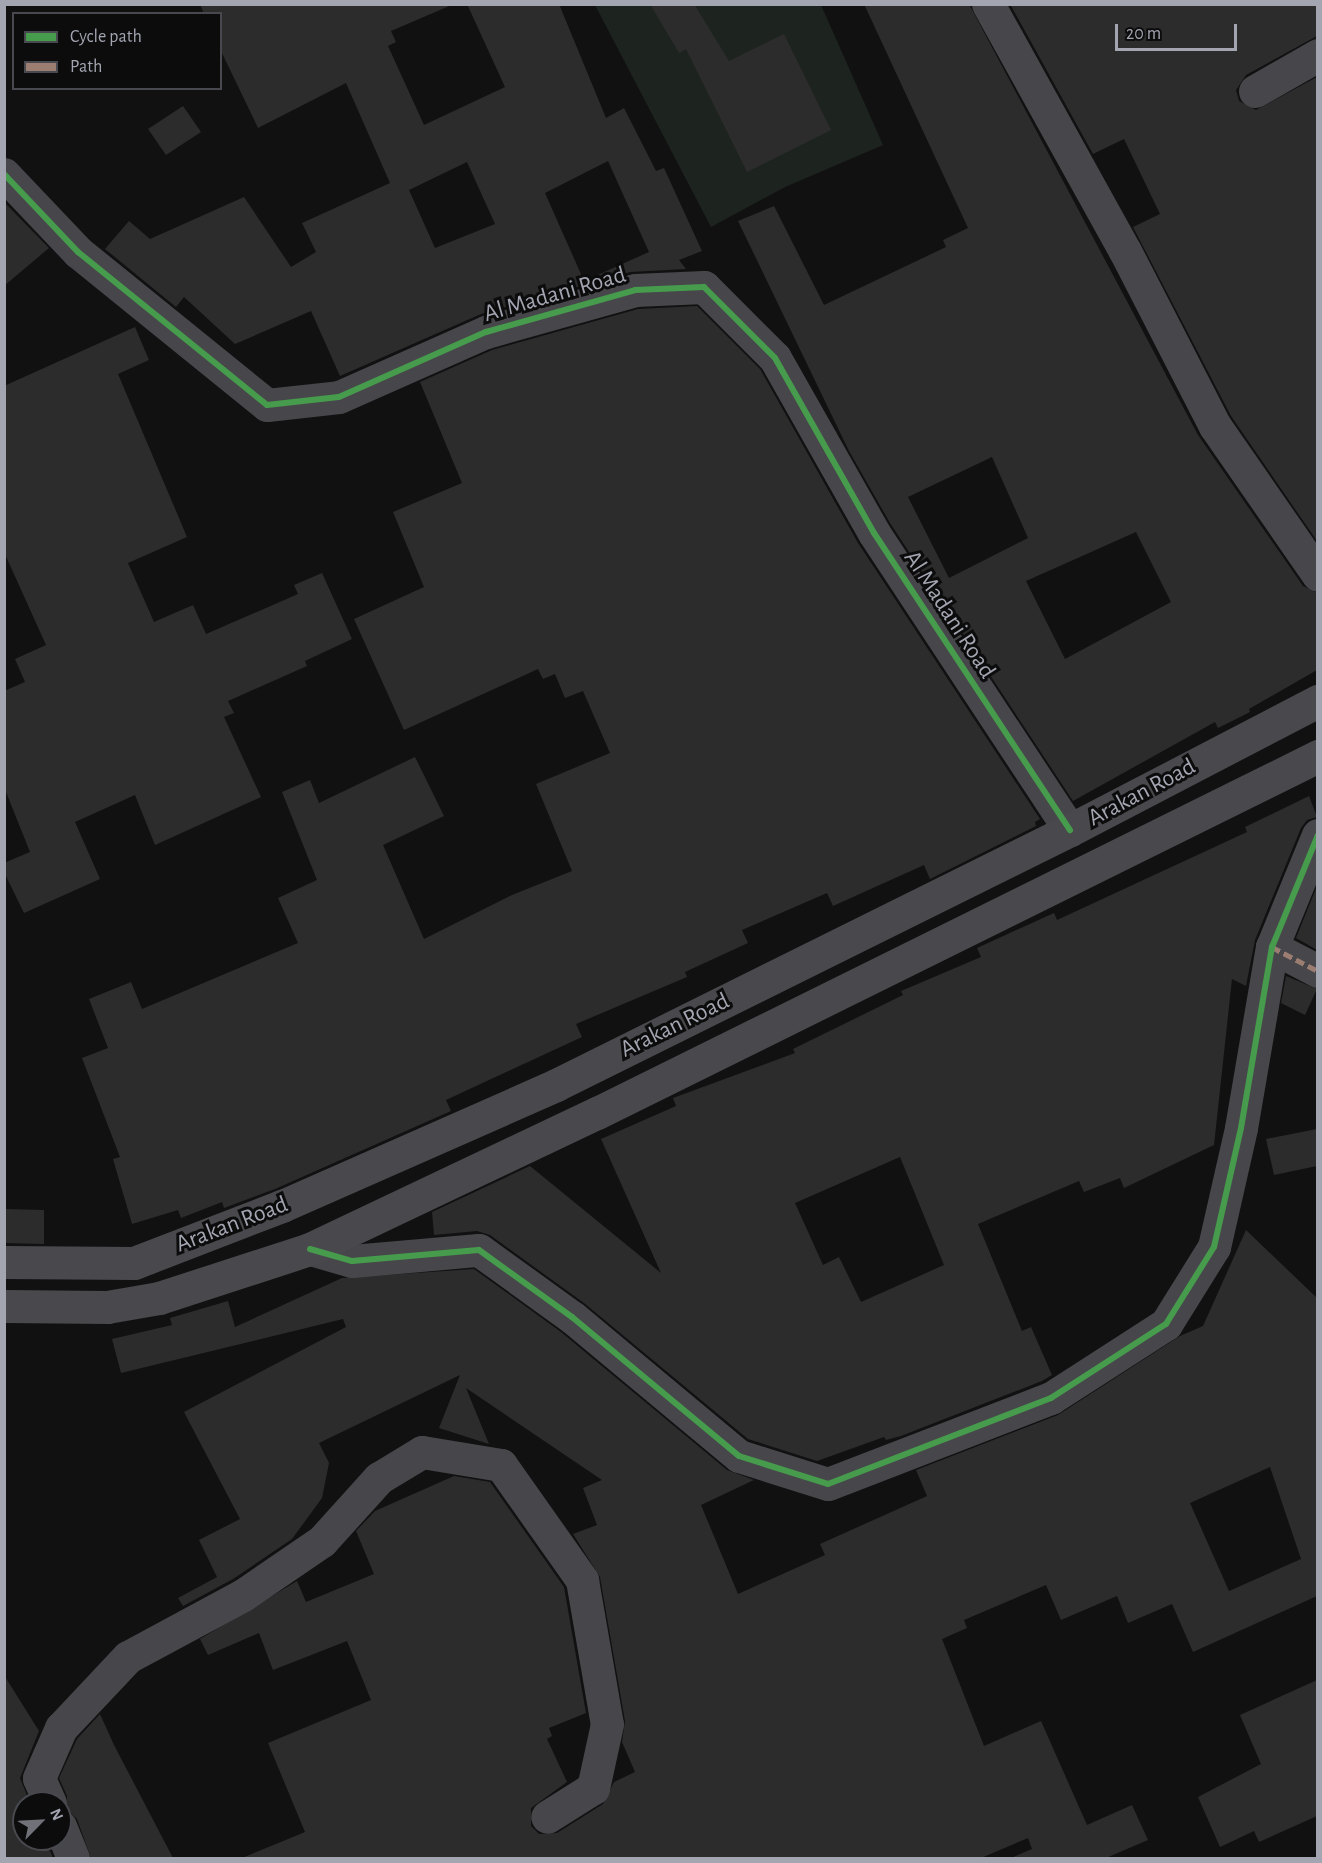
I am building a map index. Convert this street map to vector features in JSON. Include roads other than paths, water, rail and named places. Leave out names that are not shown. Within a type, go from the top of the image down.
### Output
[{"type":"main road","name":"Arakan Road","points":[[4,1262],[134,1263],[282,1206],[556,1085],[1070,830],[1317,701]]},
{"type":"main road","name":"Arakan Road","points":[[4,1306],[107,1307],[159,1298],[310,1249],[597,1113],[1317,756]]},
{"type":"street","points":[[988,4],[1125,251],[1215,426],[1317,575]]},
{"type":"street","points":[[1255,91],[1317,55]]},
{"type":"street","name":"Al Madani Road","points":[[4,174],[78,252],[267,405],[339,397],[486,332],[635,290],[704,287],[774,358],[874,533],[1070,830]]},
{"type":"street","points":[[310,1249],[352,1261],[478,1250],[572,1317],[739,1456],[828,1484],[1051,1398],[1166,1324],[1214,1247],[1241,1128],[1272,946],[1317,835]]},
{"type":"street","points":[[1272,946],[1317,971]]},
{"type":"street","points":[[45,1791],[39,1778],[61,1728],[128,1657],[243,1595],[322,1541],[379,1478],[422,1452],[501,1465],[582,1580],[607,1724],[593,1788],[548,1817]]}]
